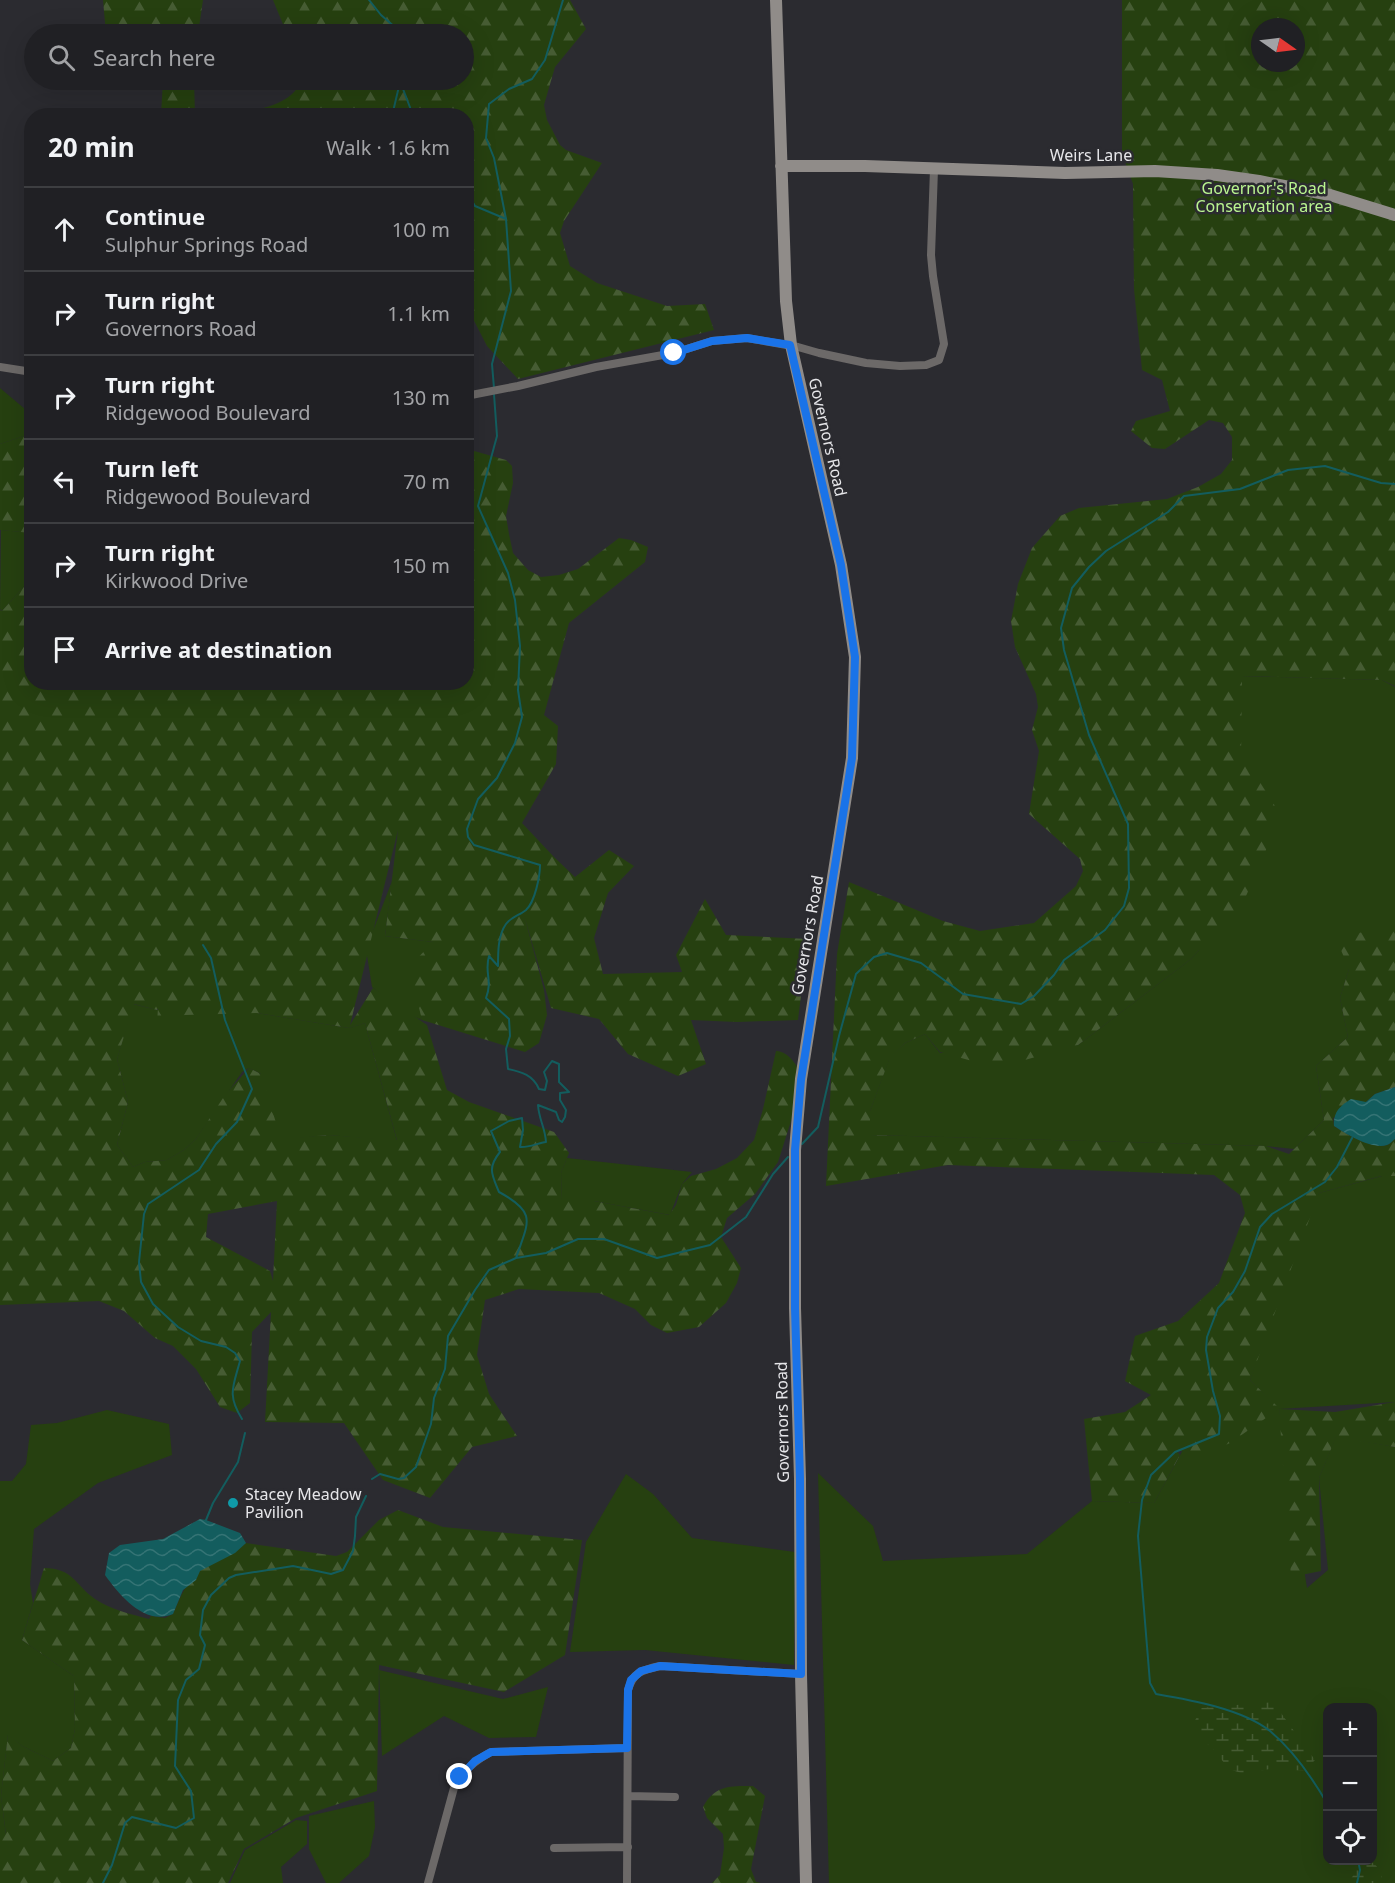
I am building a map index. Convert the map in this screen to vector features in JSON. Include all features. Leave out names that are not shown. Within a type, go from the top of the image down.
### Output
[{"type":"main road","name":"Governors Road","points":[[776,0],[786,301],[790,345],[841,565],[855,657],[852,758],[802,1069],[795,1150],[795,1308],[806,1883]]},
{"type":"main road","name":"Weirs Lane","points":[[781,166],[865,166],[1065,173],[1155,171],[1217,175],[1330,195],[1395,215]]},
{"type":"street","points":[[474,394],[596,367],[674,353],[712,341],[747,338],[790,345],[853,361],[900,366],[926,365],[939,360],[944,344],[944,332],[931,255],[934,169]]},
{"type":"street","points":[[0,367],[24,371]]},
{"type":"street","points":[[627,1883],[628,1690],[631,1680],[641,1671],[660,1666],[801,1674]]},
{"type":"street","points":[[428,1883],[454,1788],[460,1777],[475,1761],[491,1752],[627,1748]]},
{"type":"street","points":[[628,1796],[675,1797]]},
{"type":"street","points":[[554,1848],[628,1846]]},
{"type":"green space","points":[[103,0],[203,0],[199,24],[105,24]]},
{"type":"green space","points":[[273,0],[570,0],[586,29],[555,67],[544,105],[547,120],[560,145],[566,150],[602,163],[564,221],[560,233],[570,266],[597,283],[667,306],[705,304],[714,330],[518,379],[487,346],[474,321],[474,108],[263,108],[282,101],[296,90],[474,90],[474,24],[283,24]]},
{"type":"green space","name":"Governor's Road Conservation area","points":[[1122,0],[1395,0],[1395,686],[1382,680],[1242,676],[1241,759],[1247,762],[1275,806],[1266,850],[1236,919],[1191,959],[1078,1045],[997,1068],[940,1052],[925,1034],[905,1043],[889,1060],[870,1111],[870,1135],[1266,1146],[1289,1154],[1324,1120],[1316,1066],[1348,1037],[1340,998],[1349,969],[1335,936],[1372,931],[1395,931],[1395,1087],[1375,1094],[1366,1102],[1333,1118],[1334,1126],[1366,1143],[1381,1146],[1395,1139],[1395,1176],[1381,1176],[1319,1193],[1250,1380],[1280,1409],[1335,1412],[1395,1402],[1395,1447],[1336,1437],[1319,1478],[1321,1571],[1291,1577],[1279,1409],[1230,1443],[1211,1452],[1177,1451],[1180,1455],[1154,1503],[1092,1501],[1084,1419],[1125,1412],[1151,1395],[1125,1381],[1135,1336],[1178,1321],[1219,1283],[1245,1213],[1240,1195],[1214,1175],[948,1165],[826,1186],[837,954],[849,882],[943,921],[980,931],[1034,923],[1076,886],[1083,871],[1080,859],[1029,814],[1039,751],[1032,730],[1038,707],[1036,694],[1015,647],[1011,621],[1018,584],[1032,548],[1060,516],[1079,508],[1167,499],[1198,487],[1221,474],[1232,460],[1232,437],[1223,423],[1209,420],[1165,449],[1152,448],[1131,431],[1136,421],[1170,411],[1162,380],[1142,370],[1134,289],[1133,184],[1122,153]]},
{"type":"green space","points":[[162,90],[194,90],[195,108],[161,108]]},
{"type":"green space","points":[[0,388],[24,408],[24,436],[0,444]]},
{"type":"green space","points":[[24,436],[24,532],[0,530],[0,444]]},
{"type":"green space","points":[[474,451],[506,460],[512,466],[513,483],[506,516],[513,553],[528,570],[541,577],[559,575],[578,569],[619,538],[648,547],[645,562],[569,623],[544,715],[558,726],[556,764],[522,823],[575,877],[609,850],[634,866],[608,893],[594,938],[603,974],[682,972],[676,955],[705,899],[726,935],[808,939],[798,1020],[737,1022],[691,1020],[706,1064],[678,1076],[628,1054],[599,1019],[551,1008],[524,915],[544,990],[547,1015],[539,1043],[525,1052],[422,1020],[409,967],[433,942],[385,936],[398,830],[350,1025],[373,988],[427,1025],[447,1090],[469,1102],[554,1132],[569,1153],[561,1173],[562,1201],[594,1201],[669,1215],[676,1205],[682,1184],[691,1176],[716,1169],[737,1158],[754,1140],[776,1051],[786,1054],[804,1080],[778,1162],[755,1194],[727,1218],[721,1237],[741,1268],[737,1283],[726,1303],[699,1327],[667,1333],[651,1325],[635,1309],[599,1293],[519,1289],[485,1300],[477,1355],[489,1394],[517,1436],[472,1447],[430,1498],[383,1480],[344,1423],[265,1422],[271,1312],[252,1332],[250,1403],[237,1413],[220,1407],[196,1369],[173,1346],[155,1338],[124,1311],[99,1301],[0,1305],[0,610],[2,611],[24,587],[24,690],[474,690]],"holes":[[[134,1004],[157,1010],[158,1008],[157,1023],[185,1015],[257,1013],[349,1028],[365,1023],[397,1140],[328,1135],[281,1139],[261,1074],[249,1068],[225,1095],[196,1139],[184,1150],[167,1160],[145,1162],[133,1167],[117,1145],[128,1102],[117,1059]],[[277,1201],[273,1281],[270,1271],[206,1237],[208,1214]]]},
{"type":"green space","points":[[1,530],[24,532],[24,587],[2,611],[0,609]]},
{"type":"green space","points":[[1241,676],[1382,680],[1395,687],[1395,931],[1349,969],[1340,998],[1348,1037],[1316,1066],[1324,1120],[1294,1149],[1266,1146],[870,1135],[870,1111],[889,1059],[905,1043],[925,1034],[940,1053],[1078,1045],[1191,959],[1199,950],[1241,759]]},
{"type":"green space","points":[[392,881],[385,936],[433,942],[417,988],[422,1020],[403,1012],[372,987],[366,949]]},
{"type":"green space","points":[[133,1004],[157,1010],[257,1013],[349,1028],[365,1023],[397,1141],[328,1135],[281,1140],[260,1121],[261,1074],[249,1068],[242,1072],[196,1139],[184,1150],[167,1160],[145,1162],[133,1167],[117,1145],[128,1102],[117,1059]]},
{"type":"green space","points":[[567,1158],[692,1172],[682,1184],[670,1215],[594,1201],[562,1201],[561,1173]]},
{"type":"green space","points":[[1382,1176],[1395,1176],[1395,1402],[1279,1409],[1250,1380],[1301,1222],[1319,1193]]},
{"type":"green space","points":[[1279,1409],[1307,1588],[1328,1570],[1319,1478],[1336,1436],[1395,1447],[1395,1883],[829,1883],[818,1473],[873,1526],[883,1561],[1027,1554],[1092,1501],[1154,1503],[1184,1448]]},
{"type":"green space","points":[[107,1410],[169,1424],[172,1455],[98,1483],[34,1529],[30,1584],[33,1603],[22,1640],[74,1676],[75,1729],[71,1748],[53,1761],[22,1746],[8,1735],[1,1796],[6,1835],[0,1834],[0,1481],[12,1481],[26,1464],[31,1425],[57,1423]]},
{"type":"green space","points":[[626,1474],[653,1494],[692,1538],[795,1552],[794,1665],[645,1650],[570,1652],[586,1542]]},
{"type":"green space","points":[[398,1510],[443,1527],[582,1540],[565,1655],[504,1692],[379,1665],[377,1791],[296,1818],[244,1849],[228,1883],[0,1883],[0,1834],[6,1834],[1,1796],[8,1734],[22,1746],[53,1761],[71,1748],[75,1729],[74,1676],[22,1640],[44,1568],[68,1574],[88,1594],[114,1609],[149,1619],[151,1616],[165,1618],[173,1614],[184,1590],[196,1574],[246,1543],[336,1556],[347,1552],[379,1520]]},
{"type":"green space","points":[[379,1670],[503,1699],[548,1687],[536,1737],[489,1738],[444,1716],[382,1756]]},
{"type":"green space","points":[[1273,1702],[1315,1760],[1305,1771],[1274,1768],[1244,1774],[1229,1769],[1213,1749],[1191,1729],[1201,1708]]},
{"type":"green space","points":[[753,1786],[765,1796],[751,1869],[756,1882],[761,1883],[712,1883],[720,1875],[724,1848],[723,1834],[707,1818],[703,1807],[713,1794],[724,1788]]},
{"type":"green space","points":[[374,1801],[375,1827],[369,1856],[339,1883],[326,1883],[309,1849],[309,1816]]},
{"type":"green space","points":[[296,1820],[307,1821],[307,1844],[281,1867],[283,1883],[230,1883],[245,1850]]},
{"type":"green space","points":[[1353,1865],[1375,1865],[1384,1883],[1346,1883],[1353,1876]]},
{"type":"water","points":[[1395,1087],[1395,1139],[1389,1144],[1381,1146],[1367,1143],[1334,1126],[1338,1110],[1351,1099],[1366,1102],[1375,1094]]},
{"type":"water","points":[[200,1519],[240,1533],[246,1543],[235,1553],[200,1571],[196,1580],[183,1590],[173,1614],[163,1617],[153,1616],[134,1607],[105,1575],[109,1553],[120,1545],[163,1539]]},
{"type":"waterway","points":[[369,0],[391,24]]},
{"type":"waterway","points":[[494,388],[492,364],[511,291],[506,219],[494,158],[486,138],[489,104],[509,89],[532,79],[545,60],[563,0]]},
{"type":"waterway","points":[[394,108],[398,90]]},
{"type":"waterway","points":[[403,90],[410,108]]},
{"type":"waterway","points":[[474,204],[506,219]]},
{"type":"waterway","points":[[494,394],[497,436],[478,506],[508,573],[515,600],[520,646],[518,690],[522,717],[515,743],[497,778],[478,799],[467,829],[468,837],[474,845],[540,865],[532,901],[524,912],[510,920],[503,928],[499,944],[498,966],[489,956],[487,967],[489,986],[486,998],[509,1019],[510,1036],[506,1049],[508,1069],[527,1075],[534,1080],[539,1089],[545,1090],[547,1081],[544,1072],[552,1061],[559,1064],[559,1082],[569,1092],[560,1093],[560,1100],[566,1110],[562,1122],[556,1112],[538,1105],[546,1142],[520,1147],[523,1130],[522,1118],[509,1121],[491,1131],[500,1152],[492,1167],[494,1181],[499,1192],[520,1206],[527,1219],[516,1258]]},
{"type":"waterway","points":[[802,1144],[818,1127],[856,974],[874,957],[887,953],[921,963],[963,994],[1021,1004],[1034,996],[1054,975],[1064,960],[1105,930],[1124,906],[1129,888],[1128,824],[1089,735],[1064,650],[1061,628],[1072,588],[1089,567],[1106,551],[1168,512],[1184,496],[1240,489],[1288,470],[1325,466],[1381,483],[1395,484]]},
{"type":"waterway","points":[[203,945],[211,958],[225,1020],[252,1089],[237,1122],[216,1144],[199,1170],[148,1204],[144,1214],[139,1262],[141,1282],[153,1304],[178,1327],[201,1341],[226,1347],[235,1353],[240,1361],[233,1397],[242,1419]]},
{"type":"waterway","points":[[1323,1797],[1295,1756],[1279,1739],[1258,1723],[1216,1706],[1156,1694],[1150,1683],[1138,1536],[1142,1500],[1151,1475],[1175,1452],[1219,1434],[1220,1416],[1206,1350],[1207,1337],[1218,1308],[1233,1292],[1245,1271],[1260,1227],[1272,1214],[1325,1182],[1337,1167],[1352,1138]]},
{"type":"waterway","points":[[372,1479],[380,1474],[398,1479],[404,1478],[416,1467],[431,1424],[434,1398],[445,1369],[448,1336],[489,1270],[516,1258],[546,1253],[578,1239],[604,1239],[657,1258],[710,1245],[746,1217],[773,1174],[788,1157]]},
{"type":"waterway","points":[[206,1520],[213,1503],[238,1462],[245,1433]]},
{"type":"waterway","points":[[103,1883],[112,1865],[125,1823],[132,1817],[176,1828],[194,1818],[191,1791],[175,1766],[178,1700],[186,1680],[199,1669],[205,1645],[200,1635],[203,1610],[211,1595],[229,1578],[236,1575],[293,1566],[331,1574],[343,1570],[353,1551],[356,1517],[366,1496]]},
{"type":"waterway","points":[[1357,1883],[1359,1865]]},
{"type":"place","name":"Stacey Meadow Pavilion","points":[[233,1503]]},
{"type":"route","points":[[460,1777],[475,1761],[491,1752],[627,1748],[628,1690],[631,1680],[641,1671],[660,1666],[801,1674],[800,1479],[795,1308],[795,1150],[801,1080],[852,758],[855,657],[841,565],[790,345],[747,338],[712,341],[674,353]]}]
